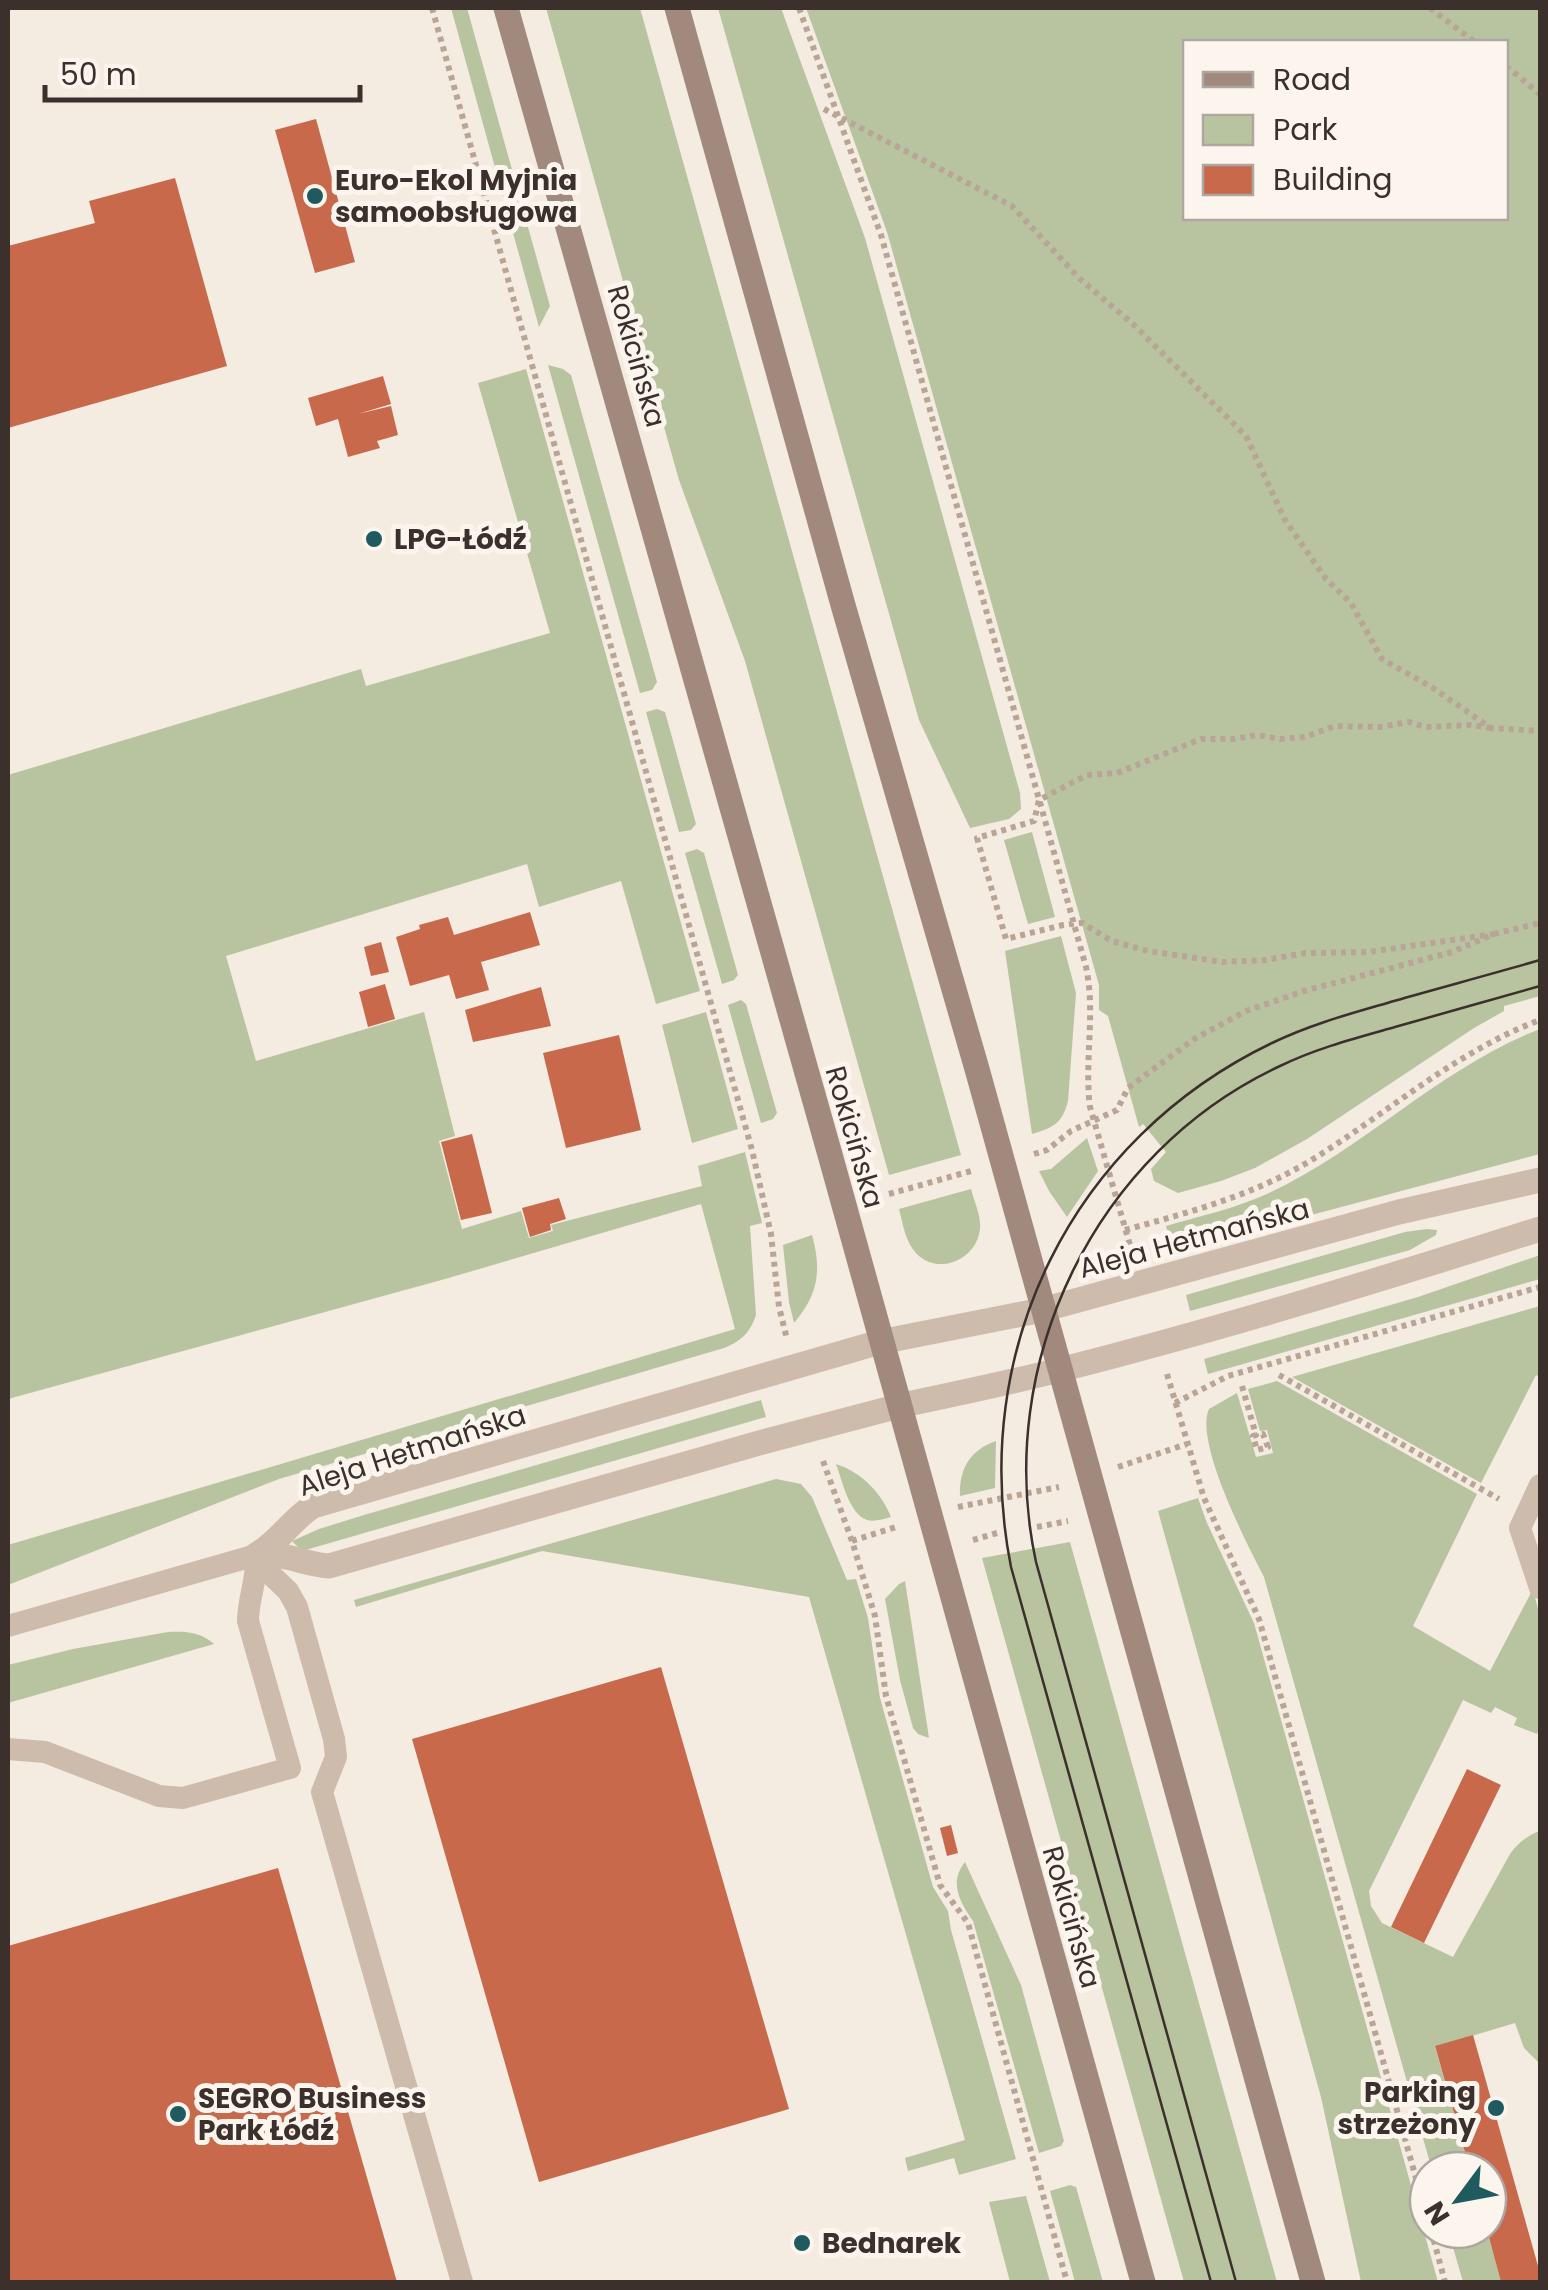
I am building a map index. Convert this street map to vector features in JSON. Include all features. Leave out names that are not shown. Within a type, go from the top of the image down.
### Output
[{"type":"main road","name":"Rokicińska","points":[[506,8],[1143,2282]]},
{"type":"main road","points":[[677,8],[838,587],[978,1068],[1313,2282]]},
{"type":"street","name":"Aleja Hetmańska","points":[[256,1555],[278,1540],[298,1515],[314,1506],[880,1342],[1042,1310],[1399,1212],[1540,1180]]},
{"type":"street","points":[[256,1555],[284,1555],[329,1566],[759,1443],[1060,1370],[1415,1270],[1540,1229]]},
{"type":"lane","points":[[1540,1485],[1520,1528],[1540,1588]]},
{"type":"lane","points":[[8,1626],[256,1555]]},
{"type":"lane","points":[[256,1555],[257,1574],[248,1604],[248,1621],[290,1768],[322,1792],[462,2282]]},
{"type":"lane","points":[[256,1555],[298,1608],[336,1756],[322,1792]]},
{"type":"lane","points":[[8,1750],[45,1752],[159,1796],[183,1798],[290,1768]]},
{"type":"path","points":[[432,8],[752,1150],[771,1234],[786,1338]]},
{"type":"path","points":[[799,8],[882,234],[1074,924],[1091,991],[1087,1086],[1132,1253]]},
{"type":"path","points":[[1430,8],[1472,40]]},
{"type":"path","points":[[1508,68],[1540,94]]},
{"type":"path","points":[[824,109],[1012,206],[1080,279],[1134,325],[1246,436],[1285,520],[1326,579],[1351,603],[1382,659],[1491,728]]},
{"type":"path","points":[[1540,730],[1471,725],[1425,727],[1410,722],[1380,727],[1335,726],[1305,737],[1201,739],[1117,772],[1087,775],[1039,800],[1034,821],[977,838],[1006,940],[1082,923],[1112,941],[1148,951],[1223,962],[1265,960],[1306,952],[1369,952],[1540,924]]},
{"type":"path","points":[[1032,1154],[1047,1150],[1071,1130],[1117,1110],[1128,1088],[1194,1039],[1246,1011],[1304,991],[1452,952],[1494,934]]},
{"type":"path","points":[[1125,1230],[1266,1186],[1316,1158],[1483,1046],[1540,1020]]},
{"type":"path","points":[[890,1194],[971,1171]]},
{"type":"path","points":[[1175,1403],[1228,1376],[1540,1287]]},
{"type":"path","points":[[1280,1375],[1480,1488]]},
{"type":"path","points":[[1168,1377],[1213,1520],[1260,1619],[1408,2150]]},
{"type":"path","points":[[1242,1386],[1256,1436]]},
{"type":"path","points":[[1141,1459],[1187,1444]]},
{"type":"path","points":[[821,1456],[852,1540],[877,1626],[886,1696],[940,1885],[968,1924],[1067,2282]]},
{"type":"path","points":[[963,1506],[1058,1488]]},
{"type":"path","points":[[1037,1527],[1068,1521]]},
{"type":"path","points":[[852,1540],[897,1526]]},
{"type":"path","points":[[973,1540],[997,1534]]},
{"type":"path","points":[[1436,2250],[1445,2282]]},
{"type":"green space","points":[[451,8],[467,8],[550,306],[539,327]]},
{"type":"green space","points":[[546,8],[640,8],[961,1155],[889,1175],[745,661],[679,480]]},
{"type":"green space","points":[[718,8],[781,8],[865,238],[1020,793],[1021,809],[1009,819],[970,828],[919,720]]},
{"type":"green space","points":[[806,8],[1540,8],[1540,996],[1504,1006],[1504,1011],[1307,1139],[1255,1168],[1178,1193],[1154,1181],[1151,1169],[1166,1152],[1143,1124],[1139,1127],[1108,1016],[1099,1010],[1099,985],[887,232]]},
{"type":"green space","points":[[548,365],[571,375],[657,682],[652,690],[640,693]]},
{"type":"green space","points":[[526,369],[700,991],[656,1004],[621,881],[539,907],[527,864],[226,956],[256,1061],[424,1012],[455,1136],[439,1141],[462,1229],[521,1211],[529,1238],[553,1231],[551,1225],[702,1186],[698,1166],[745,1152],[762,1223],[750,1226],[754,1321],[744,1336],[724,1348],[279,1479],[8,1585],[8,1545],[735,1329],[701,1204],[8,1399],[8,775],[361,669],[366,686],[550,633],[478,383]]},
{"type":"green space","points":[[646,712],[665,712],[696,824],[691,830],[679,832]]},
{"type":"green space","points":[[1032,832],[1055,917],[1028,924],[1004,840]]},
{"type":"green space","points":[[697,849],[704,853],[738,975],[722,984],[685,853]]},
{"type":"green space","points":[[1061,936],[1076,993],[1068,1101],[1056,1123],[1032,1134],[1005,951]]},
{"type":"green space","points":[[741,1000],[746,1004],[777,1113],[761,1123],[728,1005]]},
{"type":"green space","points":[[706,1012],[738,1129],[692,1143],[662,1025]]},
{"type":"green space","points":[[1540,1029],[1540,1154],[1173,1252],[1166,1226],[1244,1203],[1304,1175],[1469,1064]]},
{"type":"green space","points":[[1087,1138],[1098,1171],[1067,1217],[1039,1171],[1051,1169]]},
{"type":"green space","points":[[971,1189],[980,1223],[978,1239],[956,1261],[935,1264],[925,1260],[909,1243],[899,1209]]},
{"type":"green space","points":[[1427,1229],[1437,1230],[1436,1235],[1410,1250],[1190,1311],[1186,1295]]},
{"type":"green space","points":[[812,1235],[816,1282],[794,1323],[783,1245]]},
{"type":"green space","points":[[1540,1255],[1540,1279],[1208,1374],[1204,1359],[1418,1297]]},
{"type":"green space","points":[[1540,1306],[1540,1377],[1536,1375],[1481,1483],[1292,1377]]},
{"type":"green space","points":[[1277,1381],[1477,1494],[1413,1626],[1490,1671],[1533,1589],[1540,1617],[1537,1734],[1514,1725],[1517,1718],[1495,1707],[1491,1713],[1463,1700],[1369,1891],[1371,1906],[1382,1923],[1453,1957],[1510,1854],[1540,1831],[1540,2064],[1524,2048],[1515,2023],[1435,2047],[1464,2150],[1426,2150],[1264,1577],[1215,1468],[1206,1424],[1209,1409],[1237,1393],[1256,1457],[1273,1453],[1267,1430],[1260,1431],[1248,1389]]},
{"type":"green space","points":[[761,1400],[766,1417],[302,1551],[292,1541],[364,1515]]},
{"type":"green space","points":[[996,1441],[995,1488],[960,1496],[968,1462]]},
{"type":"green space","points":[[836,1464],[869,1484],[891,1517],[873,1521],[861,1517],[847,1496]]},
{"type":"green space","points":[[776,1479],[801,1484],[812,1497],[847,1580],[856,1579],[868,1618],[880,1698],[933,1887],[948,1911],[1016,2159],[959,2175],[954,2158],[908,2171],[905,2158],[965,2140],[809,1597],[542,1551],[356,1607],[354,1600]]},
{"type":"green space","points":[[1198,1498],[1254,1623],[1408,2175],[1408,2250],[1429,2250],[1438,2282],[1361,2282],[1321,2097],[1158,1511]]},
{"type":"green space","points":[[1070,1542],[1277,2282],[1184,2282],[982,1558]]},
{"type":"green space","points":[[905,1581],[929,1738],[913,1728],[885,1599]]},
{"type":"green space","points":[[168,1632],[192,1633],[214,1644],[8,1703],[8,1665]]},
{"type":"green space","points":[[965,1862],[1021,1985],[1064,2141],[1061,2146],[1039,2153],[973,1921],[958,1892],[958,1877]]},
{"type":"green space","points":[[1076,2187],[1103,2282],[1075,2282],[1050,2191]]},
{"type":"green space","points":[[1026,2196],[1050,2282],[1010,2282],[989,2202]]},
{"type":"green space","points":[[1454,2250],[1492,2250],[1501,2282],[1463,2282]]},
{"type":"building","name":"Euro-Ekol Myjnia samoobsługowa","points":[[316,119],[355,262],[315,273],[275,130]]},
{"type":"building","points":[[175,178],[227,366],[8,428],[8,246],[95,223],[89,201]]},
{"type":"building","points":[[383,376],[391,404],[358,414],[391,406],[398,435],[377,441],[380,448],[348,457],[338,419],[316,426],[308,398]]},
{"type":"building","points":[[530,912],[540,945],[481,962],[489,990],[456,999],[449,975],[410,986],[396,937],[448,917],[454,935]]},
{"type":"building","points":[[381,942],[389,972],[371,976],[364,947]]},
{"type":"building","points":[[385,984],[395,1019],[368,1027],[359,992]]},
{"type":"building","points":[[541,987],[551,1026],[473,1042],[465,1010]]},
{"type":"building","points":[[619,1035],[641,1130],[566,1148],[543,1053]]},
{"type":"building","points":[[472,1134],[492,1213],[461,1220],[441,1142]]},
{"type":"building","points":[[559,1198],[566,1219],[550,1224],[551,1230],[530,1237],[522,1208]]},
{"type":"building","points":[[661,1667],[789,2109],[539,2182],[412,1739]]},
{"type":"building","points":[[1467,1769],[1501,1785],[1424,1943],[1391,1927]]},
{"type":"building","points":[[951,1825],[958,1853],[947,1856],[940,1828]]},
{"type":"building","name":"SEGRO Business Park Łódź","points":[[278,1868],[397,2282],[8,2282],[8,1946]]},
{"type":"building","points":[[1473,2035],[1505,2150],[1464,2150],[1435,2046]]},
{"type":"building","points":[[1508,2159],[1540,2282],[1501,2282],[1492,2250],[1508,2250]]},
{"type":"tram line","points":[[1211,2282],[1011,1567],[1002,1486],[1006,1407],[1022,1331],[1050,1260],[1090,1194],[1141,1135],[1202,1084],[1272,1043],[1317,1025],[1540,960]]},
{"type":"tram line","points":[[1236,2282],[1036,1562],[1027,1487],[1030,1413],[1046,1340],[1072,1272],[1110,1208],[1158,1152],[1215,1104],[1280,1066],[1322,1049],[1540,986]]},
{"type":"place","name":"Euro-Ekol Myjnia samoobsługowa","points":[[315,196]]},
{"type":"place","name":"LPG-Łódź","points":[[374,539]]},
{"type":"place","name":"Parking strzeżony","points":[[1496,2108]]},
{"type":"place","name":"SEGRO Business Park Łódź","points":[[178,2114]]},
{"type":"place","name":"Bednarek","points":[[802,2243]]}]
